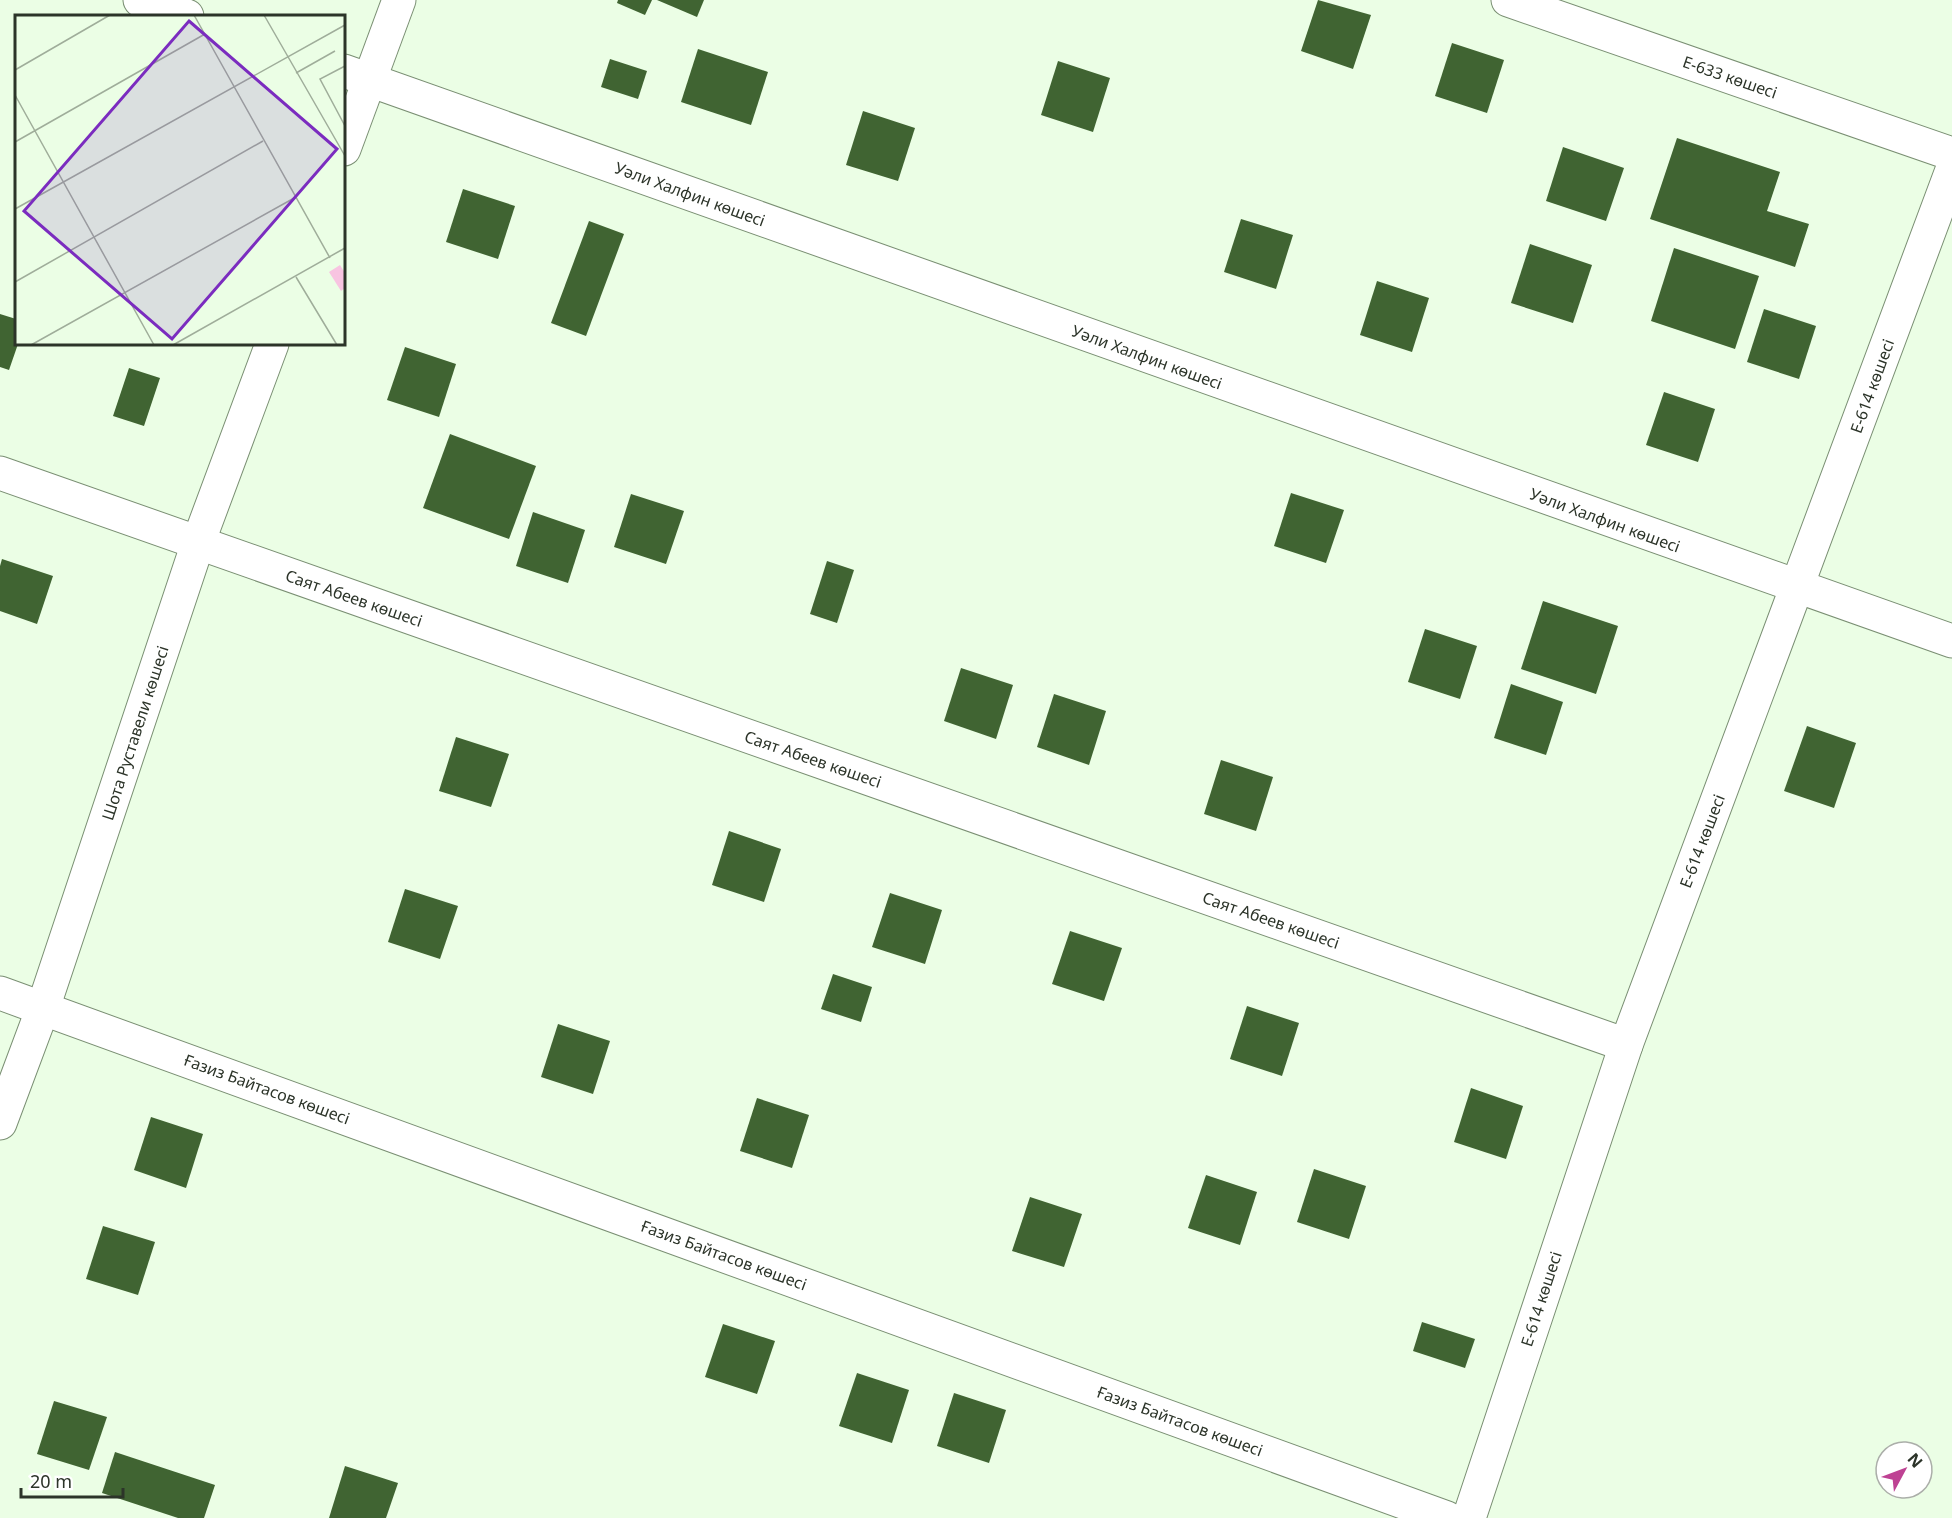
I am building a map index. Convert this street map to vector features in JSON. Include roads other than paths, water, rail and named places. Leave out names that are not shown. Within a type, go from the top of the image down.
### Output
[{"type":"street","points":[[140,0],[184,15]]},
{"type":"street","points":[[345,143],[356,76],[399,0]]},
{"type":"street","name":"Е-633 көшесі","points":[[1508,0],[1952,154]]},
{"type":"street","name":"Уәли Халфин көшесі","points":[[356,76],[1952,641]]},
{"type":"street","name":"Е-614 көшесі","points":[[1469,1518],[1626,1045],[1952,170]]},
{"type":"street","name":"Шота Руставели көшесі","points":[[0,1123],[43,1008],[198,543],[272,345]]},
{"type":"street","name":"Саят Абеев көшесі","points":[[0,473],[1626,1045]]},
{"type":"street","name":"Ғазиз Байтасов көшесі","points":[[0,993],[1447,1518]]}]
